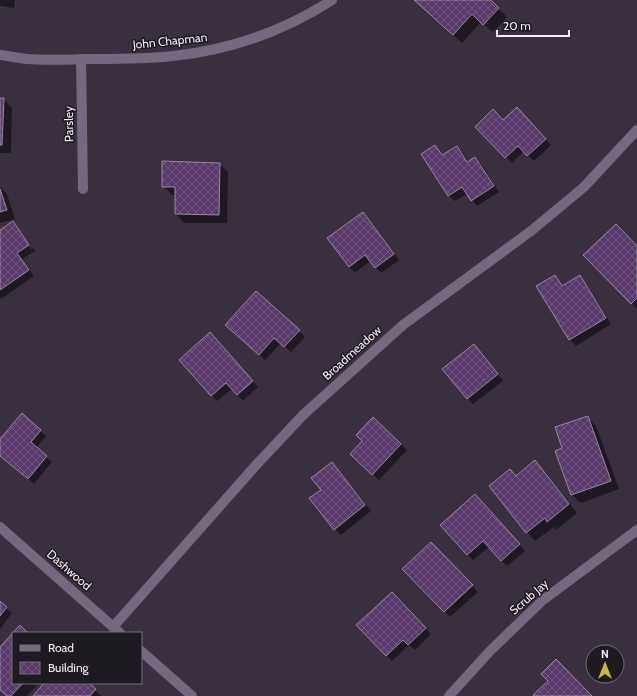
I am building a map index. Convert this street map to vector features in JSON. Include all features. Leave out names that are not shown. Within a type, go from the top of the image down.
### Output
[{"type":"street","name":"John Chapman","points":[[0,55],[28,59],[81,59],[172,56],[210,51],[246,41],[282,27],[332,0]]},
{"type":"street","name":"Parsley","points":[[81,59],[83,189]]},
{"type":"street","name":"Broadmeadow","points":[[117,630],[257,464],[303,415],[402,325],[531,231],[584,187],[637,130]]},
{"type":"street","name":"Dashwood","points":[[0,527],[117,630]]},
{"type":"street","name":"Scrub Jay","points":[[449,696],[490,651],[543,600],[637,530]]},
{"type":"street","points":[[142,652],[192,696]]},
{"type":"building","points":[[414,0],[491,0],[499,8],[483,25],[472,14],[453,35]]},
{"type":"building","points":[[0,98],[4,98],[2,145],[0,145]]},
{"type":"building","points":[[517,107],[546,139],[527,156],[518,146],[505,158],[475,127],[493,109],[503,120]]},
{"type":"building","points":[[435,145],[442,155],[457,146],[467,162],[475,157],[494,186],[471,201],[462,187],[448,196],[421,154]]},
{"type":"building","points":[[162,161],[220,163],[219,215],[175,214],[175,187],[162,187]]},
{"type":"building","points":[[0,189],[7,210],[0,212]]},
{"type":"building","points":[[363,212],[394,254],[375,268],[365,255],[349,267],[327,238]]},
{"type":"building","points":[[13,221],[29,245],[17,253],[29,270],[0,290],[0,230]]},
{"type":"building","points":[[616,224],[637,246],[637,298],[631,304],[583,255]]},
{"type":"building","points":[[555,275],[562,286],[580,275],[606,318],[569,340],[536,286]]},
{"type":"building","points":[[256,291],[300,330],[284,347],[274,338],[259,355],[225,325]]},
{"type":"building","points":[[210,332],[253,381],[237,395],[226,383],[211,396],[179,360]]},
{"type":"building","points":[[474,344],[498,374],[467,399],[442,369]]},
{"type":"building","points":[[22,413],[41,430],[31,442],[47,456],[28,479],[0,456],[0,439]]},
{"type":"building","points":[[588,416],[611,481],[571,495],[555,451],[562,448],[555,427]]},
{"type":"building","points":[[373,417],[401,444],[372,475],[350,454],[362,441],[356,435]]},
{"type":"building","points":[[535,460],[569,504],[547,522],[545,518],[526,533],[489,486],[510,469],[516,476]]},
{"type":"building","points":[[332,462],[365,505],[334,530],[309,498],[321,490],[311,478]]},
{"type":"building","points":[[475,494],[520,544],[501,561],[483,541],[467,555],[440,525]]},
{"type":"building","points":[[431,542],[473,585],[444,612],[402,569]]},
{"type":"building","points":[[392,592],[426,628],[408,645],[403,640],[386,656],[356,625]]},
{"type":"building","points":[[0,601],[7,607],[0,616]]},
{"type":"building","points":[[20,625],[27,632],[14,632]]},
{"type":"building","points":[[12,634],[12,684],[22,684],[11,696],[7,696],[0,690],[0,647]]},
{"type":"building","points":[[556,659],[592,696],[533,695],[548,681],[541,674]]},
{"type":"building","points":[[43,684],[90,684],[96,689],[90,696],[33,696]]}]
